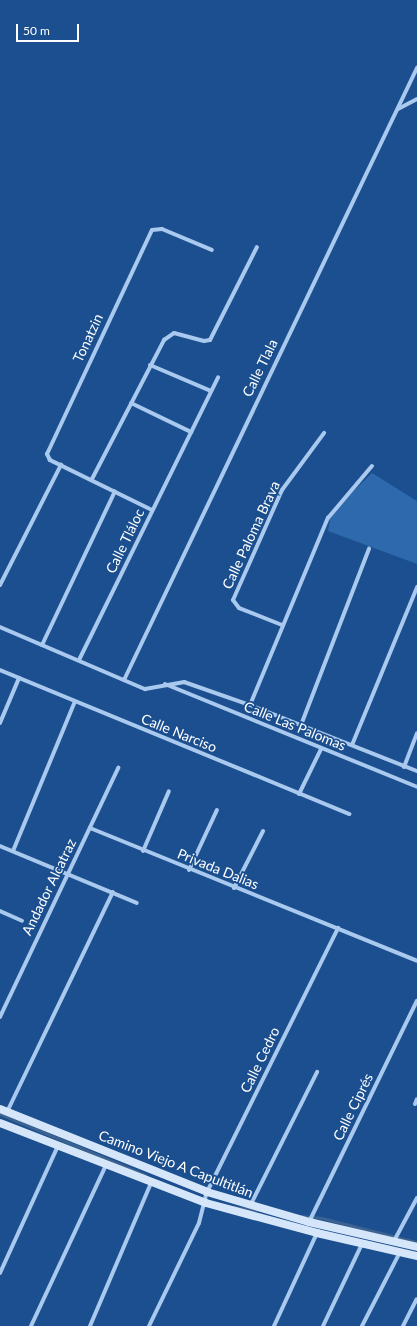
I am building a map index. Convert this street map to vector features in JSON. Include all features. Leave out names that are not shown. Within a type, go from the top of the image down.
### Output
[{"type":"main road","name":"Camino Viejo A Capultitlán","points":[[4,1110],[206,1192],[309,1222],[417,1247]]},
{"type":"main road","name":"Camino Viejo A Capultitlán","points":[[0,1123],[151,1183],[206,1203],[317,1233],[417,1256]]},
{"type":"street","name":"Calle Tlala","points":[[124,680],[417,68]]},
{"type":"street","points":[[397,109],[417,99]]},
{"type":"street","name":"Tonatzin","points":[[62,465],[48,459],[47,454],[150,232],[154,228],[162,229],[212,250]]},
{"type":"street","points":[[92,479],[164,340],[174,333],[204,341],[212,337],[257,247]]},
{"type":"street","points":[[150,365],[211,391]]},
{"type":"street","name":"Calle Tláloc","points":[[79,660],[218,377]]},
{"type":"street","points":[[131,403],[191,432]]},
{"type":"street","name":"Calle Paloma Brava","points":[[282,625],[239,608],[233,600],[282,490],[324,433]]},
{"type":"street","points":[[0,585],[62,465],[152,510]]},
{"type":"street","points":[[250,705],[282,625],[331,513],[372,466]]},
{"type":"street","points":[[42,644],[115,491]]},
{"type":"street","points":[[301,726],[369,549]]},
{"type":"street","points":[[352,745],[417,587]]},
{"type":"street","name":"Calle Las Palomas","points":[[0,627],[145,689],[165,684],[184,682],[250,705],[417,772]]},
{"type":"street","name":"Calle Narciso","points":[[0,670],[350,814]]},
{"type":"street","points":[[0,722],[19,678]]},
{"type":"street","name":"Calle Las Palomas","points":[[165,684],[417,787]]},
{"type":"street","points":[[13,851],[75,701]]},
{"type":"street","points":[[404,767],[417,733]]},
{"type":"street","points":[[299,794],[321,749]]},
{"type":"street","name":"Andador Alcatraz","points":[[0,1017],[118,768]]},
{"type":"street","points":[[143,851],[169,791]]},
{"type":"street","points":[[189,870],[217,810]]},
{"type":"street","name":"Privada Dalias","points":[[90,828],[189,870],[338,928],[417,961]]},
{"type":"street","points":[[234,888],[262,832]]},
{"type":"street","points":[[0,846],[137,903]]},
{"type":"street","points":[[4,1110],[113,892]]},
{"type":"street","points":[[0,911],[22,921]]},
{"type":"street","name":"Calle Cedro","points":[[149,1326],[199,1223],[206,1203],[206,1192],[338,928]]},
{"type":"street","name":"Calle Ciprés","points":[[309,1222],[417,1001]]},
{"type":"street","points":[[250,1206],[317,1072]]},
{"type":"street","points":[[0,1273],[59,1146]]},
{"type":"street","points":[[30,1326],[106,1165]]},
{"type":"street","points":[[90,1326],[151,1183]]},
{"type":"street","points":[[393,1242],[417,1198]]},
{"type":"street","points":[[274,1326],[317,1233]]},
{"type":"street","points":[[323,1326],[362,1244]]},
{"type":"street","points":[[362,1326],[400,1252]]},
{"type":"street","points":[[403,1326],[417,1299]]},
{"type":"shaded area","points":[[372,473],[417,501],[417,564],[328,531],[331,513]]},
{"type":"waterway","points":[[0,1114],[146,1175]]},
{"type":"waterway","points":[[233,1207],[256,1210]]},
{"type":"waterway","points":[[301,1216],[322,1218],[417,1242]]}]
